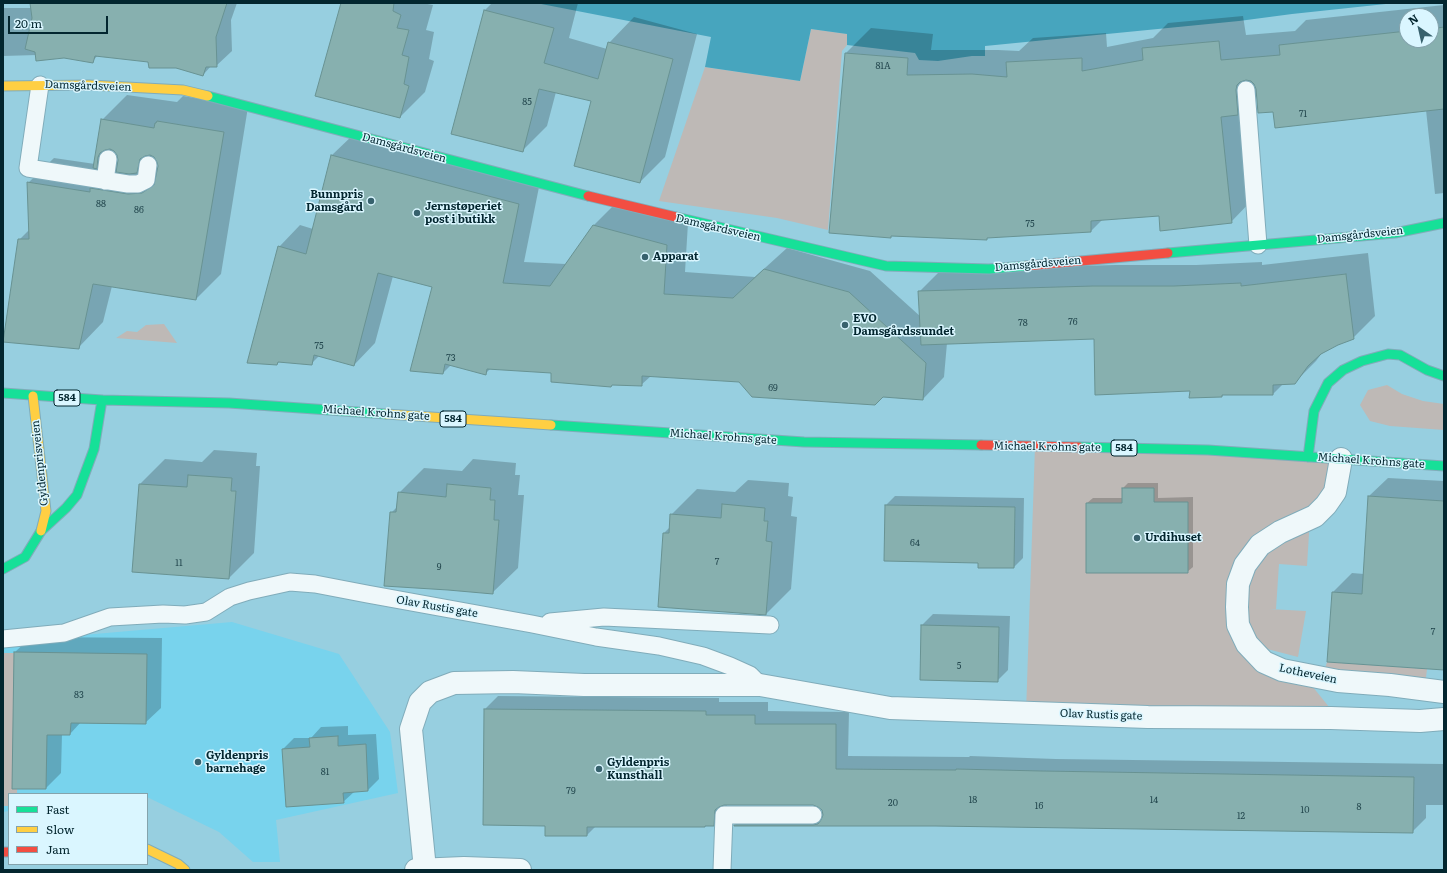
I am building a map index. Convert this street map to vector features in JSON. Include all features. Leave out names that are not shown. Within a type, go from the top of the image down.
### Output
[{"type":"street","name":"Damsgårdsveien","points":[[3,86],[89,85],[183,90],[628,206],[886,266],[989,268],[1395,233],[1444,223]]},
{"type":"street","points":[[1308,457],[1314,411],[1328,383],[1343,370],[1362,361],[1388,354],[1400,355],[1427,370],[1444,376]]},
{"type":"street","name":"Michael Krohns gate","points":[[3,393],[102,400],[229,403],[804,442],[1208,450],[1444,466]]},
{"type":"street","name":"Gyldenprisveien","points":[[3,569],[25,557],[41,530],[46,511],[32,396]]},
{"type":"street","name":"Gyldenprisveien","points":[[41,530],[66,508],[77,495],[94,449],[102,400]]},
{"type":"street","name":"Lotheveien","points":[[1340,459],[1335,492],[1326,505],[1315,516],[1280,532],[1260,545],[1245,565],[1238,584],[1238,625],[1247,644],[1264,662],[1282,670],[1338,682],[1390,685],[1444,692]]},
{"type":"street","name":"Olav Rustis gate","points":[[422,870],[411,729],[420,702],[430,692],[454,683],[506,682],[584,685],[760,685],[890,708],[1148,717],[1331,718],[1420,721],[1444,719]]},
{"type":"street","points":[[148,849],[178,864],[185,870]]},
{"type":"street","points":[[422,870],[464,868],[520,870]]},
{"type":"lane","points":[[40,85],[28,168],[65,181],[105,181],[138,184],[146,180],[148,165]]},
{"type":"lane","points":[[1246,90],[1258,245]]},
{"type":"lane","points":[[105,181],[108,159]]},
{"type":"lane","name":"Olav Rustis gate","points":[[3,638],[64,633],[110,617],[163,614],[185,615],[206,612],[230,597],[249,591],[290,582],[315,584],[596,637],[659,646],[703,656],[730,666],[750,675],[760,685]]},
{"type":"lane","points":[[532,624],[604,617],[770,625]]},
{"type":"lane","points":[[722,870],[724,815],[813,815]]},
{"type":"shaded area","points":[[536,3],[1395,3],[1239,21],[985,46],[985,56],[972,56],[938,61],[919,60],[915,53],[847,45],[847,34],[811,29],[800,81],[705,67],[711,37]]},
{"type":"shaded area","points":[[811,29],[848,34],[847,45],[842,51],[828,230],[777,218],[659,201],[705,67],[800,81]]},
{"type":"shaded area","points":[[164,324],[177,343],[116,338],[127,331],[137,332],[146,325]]},
{"type":"shaded area","points":[[1387,385],[1402,394],[1423,401],[1444,404],[1444,430],[1390,426],[1370,421],[1360,405],[1368,390]]},
{"type":"shaded area","points":[[1035,446],[1341,459],[1310,518],[1307,566],[1279,564],[1276,609],[1269,609],[1306,611],[1298,657],[1248,644],[1304,676],[1338,718],[1026,713]]},
{"type":"shaded area","name":"Gyldenpris barnehage","points":[[232,622],[339,654],[390,732],[398,793],[276,820],[280,862],[253,862],[219,832],[148,797],[148,793],[8,793],[8,811],[3,812],[3,642]]},
{"type":"shaded area","points":[[3,653],[19,653],[17,793],[8,793],[8,806],[3,806]]},
{"type":"shaded area","points":[[1327,662],[1427,669],[1425,686],[1323,675]]},
{"type":"building","points":[[30,3],[227,3],[216,37],[217,67],[206,67],[203,76],[176,68],[149,68],[148,62],[95,56],[93,63],[64,58],[36,61],[35,52],[25,49],[32,18]]},
{"type":"building","points":[[341,3],[394,3],[393,11],[401,15],[397,28],[409,30],[402,55],[409,57],[404,84],[409,86],[400,118],[315,96]]},
{"type":"building","points":[[484,10],[554,28],[544,63],[598,79],[608,42],[673,59],[640,183],[574,166],[591,101],[539,89],[523,152],[451,134]]},
{"type":"building","points":[[1444,27],[1444,109],[1275,128],[1273,112],[1258,113],[1256,89],[1254,84],[1251,81],[1246,80],[1240,82],[1237,85],[1236,90],[1238,115],[1221,117],[1232,223],[1160,231],[1159,216],[1091,221],[1091,232],[987,238],[987,240],[891,236],[891,238],[829,233],[845,53],[908,58],[907,75],[972,74],[1007,77],[1006,62],[1082,58],[1082,71],[1143,60],[1142,48],[1219,41],[1221,60],[1280,55],[1279,45],[1399,32],[1399,48],[1439,48],[1439,28]]},
{"type":"building","points":[[101,119],[154,128],[157,121],[224,132],[196,300],[93,284],[79,349],[3,342],[18,239],[29,239],[27,182],[90,192],[90,188],[128,194],[142,193],[154,185],[158,166],[154,157],[150,155],[140,159],[137,173],[129,174],[116,172],[118,160],[117,155],[110,149],[105,150],[100,153],[98,157],[97,169],[93,168]]},
{"type":"building","points":[[331,155],[519,204],[503,283],[550,286],[593,225],[667,245],[664,294],[733,298],[764,269],[849,292],[926,363],[923,400],[883,397],[875,405],[752,397],[739,382],[642,376],[642,386],[612,385],[611,387],[551,382],[551,373],[487,369],[486,375],[445,364],[443,374],[410,371],[432,287],[378,273],[354,366],[314,355],[312,365],[278,362],[277,365],[247,363],[278,246],[306,254]]},
{"type":"building","points":[[1346,274],[1354,339],[1321,354],[1308,366],[1295,384],[1273,385],[1273,395],[1222,395],[1222,397],[1189,398],[1190,391],[1095,395],[1094,339],[921,345],[918,291],[1093,286],[1174,286],[1241,283],[1241,286]]},
{"type":"building","points":[[188,475],[232,478],[231,491],[236,491],[229,579],[132,572],[139,484],[187,487]]},
{"type":"building","points":[[447,484],[491,488],[490,500],[495,500],[494,520],[499,520],[493,594],[384,586],[390,512],[396,512],[398,492],[446,497]]},
{"type":"building","name":"Urdihuset","points":[[1122,488],[1154,488],[1154,502],[1188,502],[1188,573],[1086,573],[1086,503],[1122,503]]},
{"type":"building","points":[[1368,496],[1444,501],[1444,670],[1327,662],[1332,592],[1362,594]]},
{"type":"building","points":[[722,504],[765,508],[764,521],[768,521],[766,541],[772,542],[766,615],[658,607],[663,533],[669,533],[670,514],[721,518]]},
{"type":"building","points":[[885,505],[1015,507],[1014,568],[978,568],[978,563],[884,561]]},
{"type":"building","points":[[921,625],[999,627],[998,682],[920,680]]},
{"type":"building","points":[[14,652],[147,654],[146,724],[71,723],[70,735],[47,735],[46,789],[12,789]]},
{"type":"building","points":[[484,709],[706,711],[706,715],[755,715],[755,724],[836,724],[836,769],[956,769],[1414,777],[1413,833],[935,826],[734,826],[813,825],[818,824],[823,815],[822,810],[813,805],[724,805],[715,810],[714,826],[587,827],[587,836],[545,836],[545,826],[483,825]]},
{"type":"building","name":"Gyldenpris barnehage","points":[[338,736],[338,746],[366,744],[368,791],[343,793],[344,803],[286,807],[282,749],[310,747],[309,738]]},
{"type":"traffic: fast","points":[[208,96],[588,196]]},
{"type":"traffic: fast","points":[[676,217],[886,266],[989,269],[1026,266]]},
{"type":"traffic: fast","points":[[1168,253],[1395,233],[1444,223]]},
{"type":"traffic: fast","points":[[1308,457],[1314,411],[1328,383],[1343,370],[1362,361],[1388,354],[1400,355],[1427,370],[1444,376]]},
{"type":"traffic: fast","points":[[3,393],[102,400],[229,403],[386,414]]},
{"type":"traffic: fast","points":[[3,569],[25,557],[41,531],[66,508],[77,495],[94,449],[102,400]]},
{"type":"traffic: fast","points":[[551,425],[804,442],[981,445]]},
{"type":"traffic: fast","points":[[1079,447],[1208,450],[1444,466]]},
{"type":"traffic: slow","points":[[3,86],[89,85],[183,90],[208,96]]},
{"type":"traffic: slow","points":[[33,396],[46,511],[41,531]]},
{"type":"traffic: slow","points":[[386,414],[551,425]]},
{"type":"traffic: slow","points":[[148,849],[178,864],[185,870]]},
{"type":"traffic: jam","points":[[588,196],[676,217]]},
{"type":"traffic: jam","points":[[1026,266],[1168,253]]},
{"type":"traffic: jam","points":[[981,445],[1079,447]]},
{"type":"traffic: jam","points":[[3,852],[8,852]]},
{"type":"place","name":"Bunnpris Damsgård","points":[[371,201]]},
{"type":"place","name":"Jernstøperiet post i butikk","points":[[417,213]]},
{"type":"place","name":"Apparat","points":[[645,257]]},
{"type":"place","name":"EVO Damsgårdssundet","points":[[845,325]]},
{"type":"place","name":"Urdihuset","points":[[1137,538]]},
{"type":"place","name":"Gyldenpris barnehage","points":[[198,762]]},
{"type":"place","name":"Gyldenpris Kunsthall","points":[[599,769]]}]
